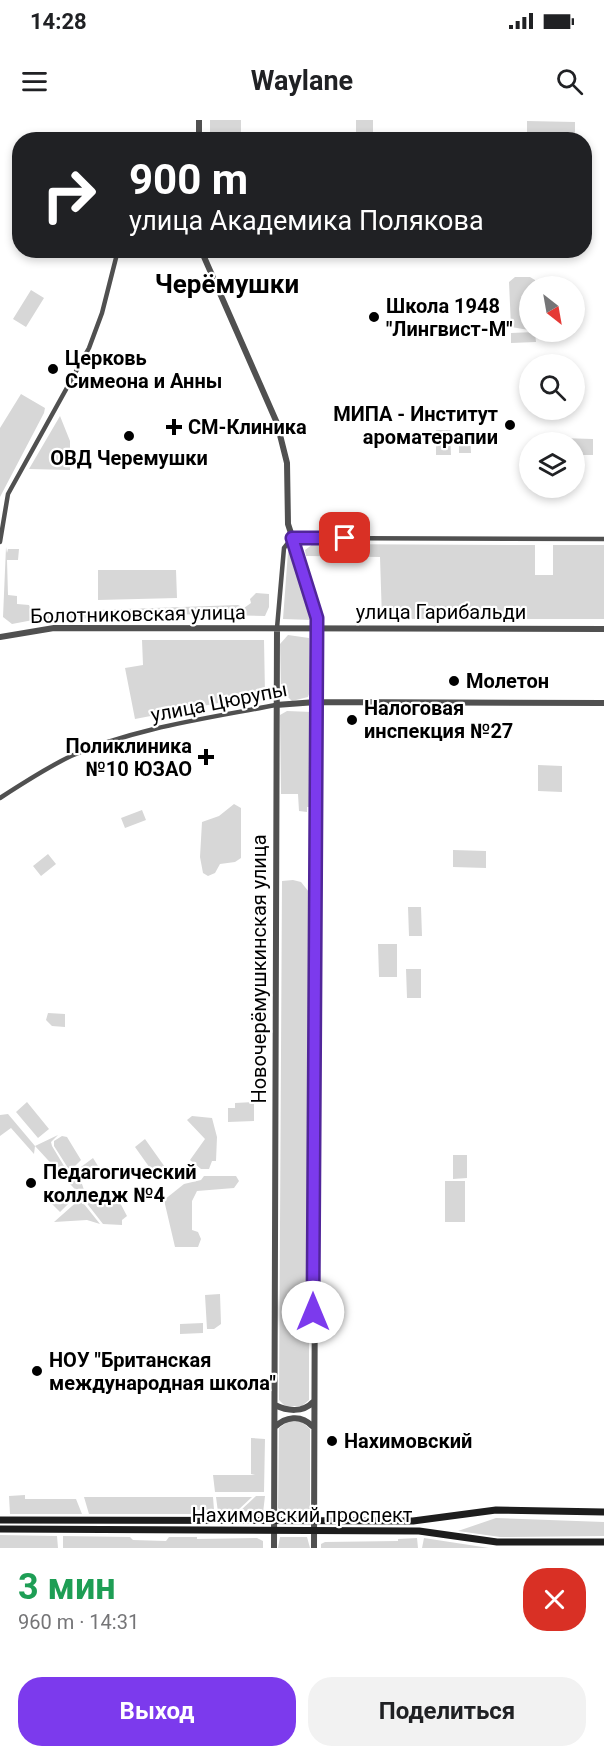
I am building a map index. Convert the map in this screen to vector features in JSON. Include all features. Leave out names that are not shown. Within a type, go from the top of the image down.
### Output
[{"type":"main road","name":"Нахимовский проспект","points":[[0,1520],[314,1521],[431,1519],[496,1510],[604,1512]]},
{"type":"main road","points":[[431,1519],[426,1527],[432,1533]]},
{"type":"main road","name":"Нахимовский проспект","points":[[0,1529],[314,1530],[432,1533],[497,1542],[604,1542]]},
{"type":"street","points":[[0,542],[8,495],[89,348],[102,312],[116,258]]},
{"type":"street","name":"Новочерёмушкинская улица","points":[[205,258],[277,423],[286,455],[288,524],[316,609],[312,1426],[314,1548]]},
{"type":"street","points":[[292,538],[604,539]]},
{"type":"street","name":"Новочерёмушкинская улица","points":[[274,1548],[277,628],[284,548],[292,538]]},
{"type":"street","name":"Болотниковская улица","points":[[0,637],[54,628],[277,628]]},
{"type":"street","name":"улица Гарибальди","points":[[277,628],[604,629]]},
{"type":"street","points":[[316,702],[604,703]]},
{"type":"street","name":"улица Цюрупы","points":[[0,798],[39,772],[94,748],[161,729],[276,705],[316,702]]},
{"type":"street","points":[[275,1405],[287,1410],[302,1410],[313,1401]]},
{"type":"street","points":[[275,1427],[287,1419],[305,1419],[312,1426]]},
{"type":"shaded area","points":[[210,120],[241,120],[241,132],[210,132]]},
{"type":"shaded area","points":[[356,120],[373,120],[373,132],[356,132]]},
{"type":"shaded area","points":[[527,121],[575,122],[575,132],[527,132]]},
{"type":"shaded area","points":[[519,277],[519,328],[511,327],[509,282]]},
{"type":"shaded area","points":[[31,290],[44,298],[26,327],[13,319]]},
{"type":"shaded area","points":[[511,333],[519,333],[519,342],[536,342],[511,343]]},
{"type":"shaded area","points":[[21,394],[45,408],[44,413],[0,497],[0,428]]},
{"type":"shaded area","points":[[60,416],[70,441],[70,470],[29,469]]},
{"type":"shaded area","points":[[436,430],[450,430],[451,455],[436,455]]},
{"type":"shaded area","points":[[470,433],[471,453],[459,453],[459,434]]},
{"type":"shaded area","points":[[585,439],[593,439],[593,455],[585,455]]},
{"type":"shaded area","points":[[313,544],[535,545],[535,575],[553,575],[553,545],[604,545],[604,619],[382,619],[380,557],[306,556],[305,550]]},
{"type":"shaded area","points":[[6,547],[7,553],[8,549],[19,549],[18,560],[7,560],[8,595],[17,596],[17,604],[29,605],[32,614],[95,612],[97,618],[33,620],[12,624],[3,617]]},
{"type":"shaded area","points":[[291,548],[312,610],[313,620],[283,619],[288,552]]},
{"type":"shaded area","points":[[98,570],[176,570],[177,598],[98,600]]},
{"type":"shaded area","points":[[256,593],[269,594],[269,607],[265,616],[171,614],[98,617],[97,610],[238,605],[244,608],[251,603],[250,599]]},
{"type":"shaded area","points":[[288,635],[309,638],[310,691],[308,697],[292,701],[281,690],[280,644]]},
{"type":"shaded area","points":[[142,640],[264,640],[265,694],[135,719],[125,668],[143,665]]},
{"type":"shaded area","points":[[287,711],[312,712],[313,807],[307,807],[307,812],[299,811],[298,794],[281,794],[280,715]]},
{"type":"shaded area","points":[[538,765],[562,766],[562,792],[538,791]]},
{"type":"shaded area","points":[[234,804],[241,808],[241,858],[235,862],[220,864],[215,873],[208,876],[203,873],[200,857],[202,822],[219,816]]},
{"type":"shaded area","points":[[142,810],[146,820],[125,828],[121,818]]},
{"type":"shaded area","points":[[453,850],[486,851],[486,868],[453,867]]},
{"type":"shaded area","points":[[48,854],[56,864],[41,876],[33,866]]},
{"type":"shaded area","points":[[282,881],[301,882],[309,892],[309,1400],[302,1406],[285,1406],[279,1400]]},
{"type":"shaded area","points":[[408,907],[421,907],[422,936],[409,936]]},
{"type":"shaded area","points":[[378,944],[397,944],[397,977],[379,977]]},
{"type":"shaded area","points":[[406,969],[421,969],[421,998],[407,998]]},
{"type":"shaded area","points":[[48,1013],[65,1014],[65,1027],[52,1026],[46,1020]]},
{"type":"shaded area","points":[[27,1102],[49,1129],[38,1138],[16,1112]]},
{"type":"shaded area","points":[[254,1102],[254,1121],[228,1122],[228,1108],[235,1108],[235,1103]]},
{"type":"shaded area","points":[[8,1114],[35,1146],[34,1154],[11,1128],[0,1136],[0,1115]]},
{"type":"shaded area","points":[[192,1116],[212,1118],[217,1137],[216,1161],[212,1161],[209,1169],[201,1169],[190,1160],[205,1139],[187,1120]]},
{"type":"shaded area","points":[[58,1135],[51,1142],[52,1146],[67,1171],[73,1173],[93,1158],[98,1166],[82,1171],[80,1178],[86,1196],[83,1198],[35,1146]]},
{"type":"shaded area","points":[[62,1136],[67,1137],[81,1160],[72,1169],[68,1168],[54,1146],[54,1141]]},
{"type":"shaded area","points":[[145,1139],[167,1170],[157,1178],[135,1147]]},
{"type":"shaded area","points":[[453,1155],[467,1155],[467,1178],[453,1179]]},
{"type":"shaded area","points":[[204,1176],[236,1176],[239,1181],[234,1188],[197,1191],[192,1201],[192,1230],[198,1232],[201,1239],[198,1247],[175,1247],[164,1200],[184,1184],[201,1180]]},
{"type":"shaded area","points":[[445,1181],[465,1181],[465,1222],[445,1222]]},
{"type":"shaded area","points":[[66,1190],[74,1198],[60,1212],[52,1204]]},
{"type":"shaded area","points":[[80,1199],[100,1224],[87,1220],[54,1222]]},
{"type":"shaded area","points":[[118,1199],[127,1216],[122,1220],[122,1225],[103,1224],[85,1201]]},
{"type":"shaded area","points":[[220,1294],[221,1324],[214,1329],[207,1329],[205,1295]]},
{"type":"shaded area","points":[[203,1323],[203,1333],[180,1334],[180,1324]]},
{"type":"shaded area","points":[[289,1421],[302,1422],[310,1429],[310,1510],[307,1516],[286,1516],[278,1508],[279,1428]]},
{"type":"shaded area","points":[[251,1438],[265,1439],[264,1492],[215,1492],[213,1475],[255,1475],[251,1474]]},
{"type":"shaded area","points":[[25,1495],[25,1499],[76,1499],[82,1514],[10,1514],[9,1496]]},
{"type":"shaded area","points":[[256,1496],[265,1496],[263,1513],[240,1511]]},
{"type":"shaded area","points":[[84,1497],[213,1497],[214,1510],[191,1510],[191,1514],[89,1514]]},
{"type":"shaded area","points":[[216,1497],[252,1497],[236,1512],[218,1512]]},
{"type":"shaded area","points":[[496,1518],[604,1522],[604,1536],[500,1537],[458,1531]]},
{"type":"shaded area","points":[[0,1535],[57,1536],[58,1548],[0,1548]]},
{"type":"shaded area","points":[[63,1536],[130,1537],[133,1540],[166,1541],[169,1537],[257,1538],[263,1541],[263,1548],[63,1548]]},
{"type":"shaded area","points":[[280,1537],[307,1537],[310,1548],[278,1548]]},
{"type":"shaded area","points":[[417,1538],[418,1548],[321,1548],[321,1544],[325,1542],[398,1541],[398,1539]]},
{"type":"shaded area","points":[[424,1538],[489,1548],[422,1548]]},
{"type":"place","name":"Школа 1948 \"Лингвист-М\"","points":[[374,317]]},
{"type":"place","name":"Церковь Симеона и Анны","points":[[53,369]]},
{"type":"place","name":"МИПА - Институт ароматерапии","points":[[510,425]]},
{"type":"place","name":"СМ-Клиника","points":[[174,427]]},
{"type":"place","name":"ОВД Черемушки","points":[[129,436]]},
{"type":"place","name":"Молетон","points":[[454,681]]},
{"type":"place","name":"Налоговая инспекция №27","points":[[352,720]]},
{"type":"place","name":"Поликлиника №10 ЮЗАО","points":[[206,757]]},
{"type":"place","name":"Педагогический колледж №4","points":[[31,1183]]},
{"type":"place","name":"НОУ \"Британская международная школа\"","points":[[37,1371]]},
{"type":"place","name":"Нахимовский","points":[[332,1441]]},
{"type":"district","name":"Черёмушки","points":[[227,284]]},
{"type":"route","points":[[313,1312],[317,618],[292,538],[345,538]]}]
